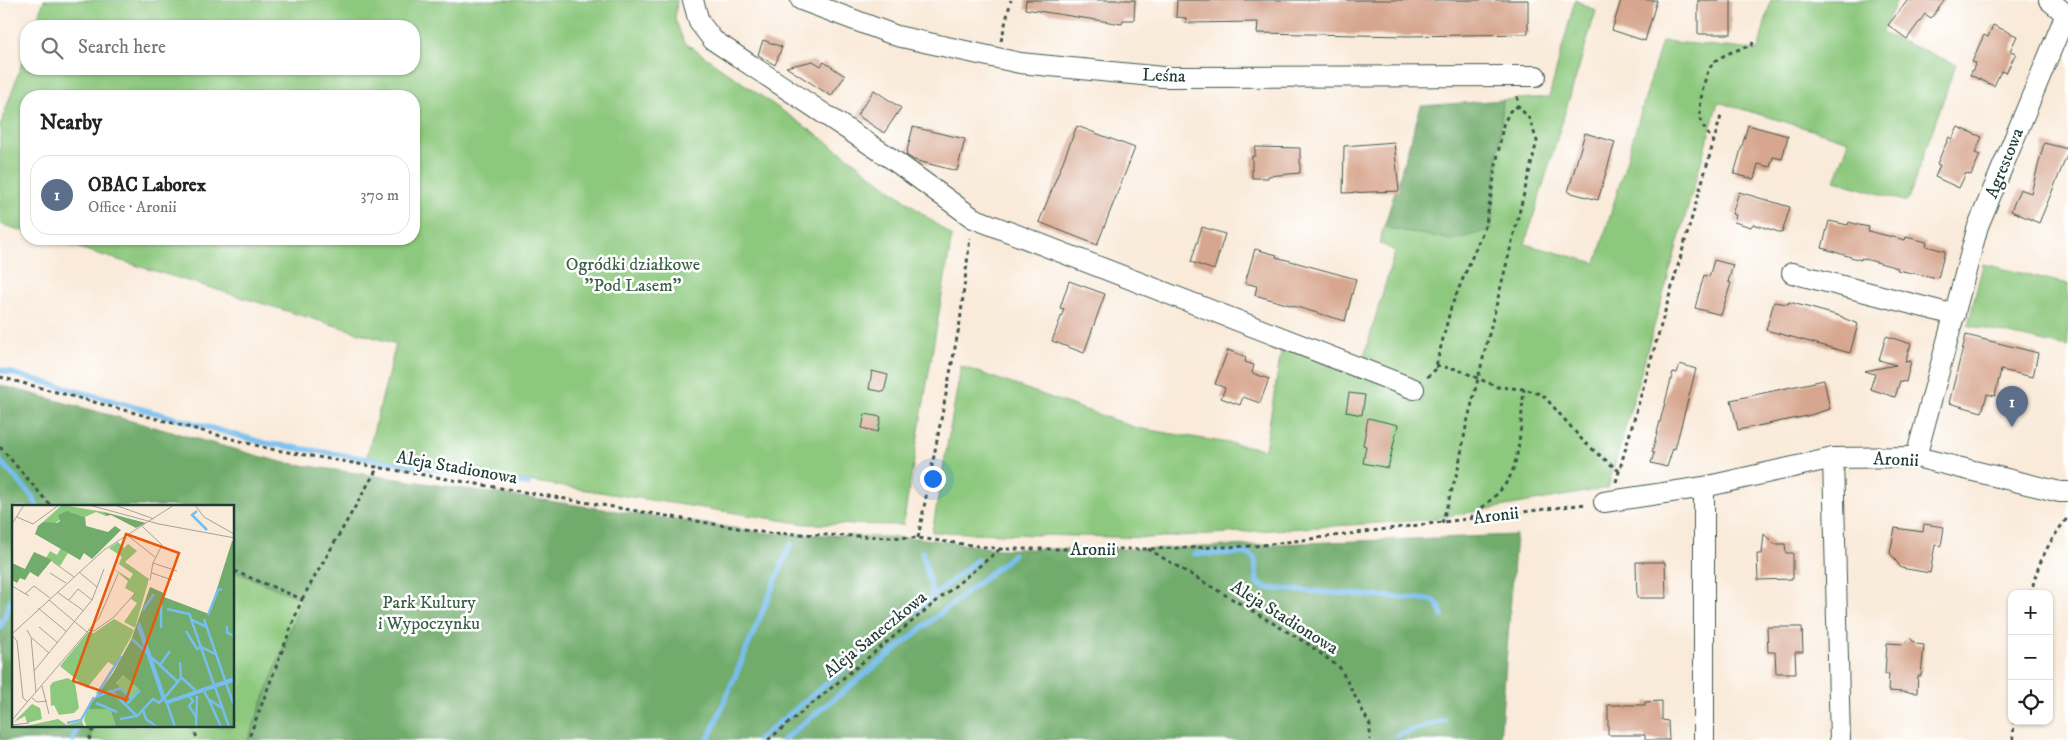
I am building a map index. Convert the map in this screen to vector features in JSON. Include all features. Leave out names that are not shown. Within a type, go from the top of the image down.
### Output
[{"type":"street","points":[[693,0],[699,22],[713,40],[892,159],[973,218],[1414,389]]},
{"type":"street","name":"Leśna","points":[[801,0],[898,36],[1020,63],[1162,77],[1536,76]]},
{"type":"street","points":[[2049,0],[2067,15]]},
{"type":"street","name":"Agrestowa","points":[[1916,458],[1978,226],[2067,15]]},
{"type":"street","points":[[1792,273],[1955,315]]},
{"type":"street","points":[[1833,458],[1840,740]]},
{"type":"street","name":"Aronii","points":[[1607,502],[1704,487],[1833,458],[1916,458],[2068,492]]},
{"type":"street","points":[[1704,487],[1704,740]]},
{"type":"path","points":[[998,58],[1011,0]]},
{"type":"path","points":[[1714,143],[1701,120],[1700,108],[1704,84],[1711,66],[1727,54],[1752,45],[1754,40]]},
{"type":"path","points":[[1442,522],[1458,469],[1477,379],[1537,141],[1529,118],[1518,106],[1510,111],[1504,125],[1486,224],[1450,308],[1436,368],[1457,368],[1477,379],[1498,387],[1524,389],[1543,396],[1585,442],[1619,471]]},
{"type":"path","points":[[1607,502],[1619,471],[1721,116]]},
{"type":"path","points":[[918,538],[960,322],[973,218]]},
{"type":"path","name":"Aleja Stadionowa","points":[[0,377],[270,449],[767,533],[918,538]]},
{"type":"path","points":[[1470,518],[1500,490],[1509,478],[1516,460],[1524,389]]},
{"type":"path","points":[[0,447],[50,505]]},
{"type":"path","points":[[248,740],[302,599],[378,467]]},
{"type":"path","name":"Aronii","points":[[918,538],[1000,549],[1147,549],[1254,546],[1607,502]]},
{"type":"path","points":[[2032,590],[2035,572],[2051,538],[2068,517]]},
{"type":"path","name":"Aleja Saneczkowa","points":[[768,740],[1000,549]]},
{"type":"path","name":"Aleja Stadionowa","points":[[1147,549],[1308,644],[1340,668],[1370,725],[1370,740]]},
{"type":"path","points":[[235,571],[302,599]]},
{"type":"path","points":[[2013,740],[2014,725]]},
{"type":"path","points":[[88,740],[93,728]]},
{"type":"path","points":[[193,728],[198,740]]},
{"type":"green space","name":"Ogródki działkowe \"Pod Lasem\"","points":[[44,0],[677,0],[675,19],[684,42],[840,151],[952,236],[903,525],[806,524],[367,456],[396,344],[69,245],[420,245],[420,90],[20,90],[20,230],[0,224],[0,126],[20,68],[20,75],[420,75],[420,20],[37,20]]},
{"type":"green space","points":[[1575,0],[1596,11],[1525,244],[1596,263],[1662,41],[1758,50],[1771,0],[1897,0],[1882,33],[1956,64],[1907,202],[1835,181],[1849,141],[1718,102],[1608,488],[1426,520],[1149,538],[932,532],[961,366],[1137,428],[1265,449],[1282,346],[1362,363],[1395,251],[1379,243],[1384,227],[1452,240],[1491,230],[1503,100],[1549,97]]},
{"type":"green space","points":[[1503,100],[1491,230],[1452,240],[1384,227],[1421,106]]},
{"type":"green space","points":[[1983,264],[2068,284],[2068,347],[1968,325]]},
{"type":"green space","name":"Park Kultury i Wypoczynku","points":[[0,385],[281,462],[767,533],[918,538],[1000,549],[1147,549],[1516,535],[1500,740],[248,740],[302,599],[235,571],[235,505],[12,505],[12,728],[93,728],[89,740],[0,740]]},
{"type":"green space","points":[[235,571],[302,599],[248,740],[89,740],[93,728],[235,728]]},
{"type":"building","points":[[1026,0],[1135,0],[1134,20],[1123,20],[1122,24],[1025,9]]},
{"type":"building","points":[[1177,0],[1528,0],[1528,34],[1407,36],[1257,33],[1258,22],[1186,23],[1186,18],[1176,17]]},
{"type":"building","points":[[1621,0],[1657,0],[1645,41],[1612,30]]},
{"type":"building","points":[[1698,0],[1731,0],[1731,34],[1698,34]]},
{"type":"building","points":[[1908,0],[1945,0],[1931,18],[1925,14],[1907,39],[1888,25]]},
{"type":"building","points":[[1993,25],[2017,36],[2010,51],[2016,53],[2006,73],[2001,71],[1994,86],[1970,75],[1976,63],[1972,62],[1978,48],[1984,35],[1988,37]]},
{"type":"building","points":[[763,40],[782,47],[775,65],[758,55]]},
{"type":"building","points":[[813,61],[821,66],[824,62],[845,76],[831,96],[786,67]]},
{"type":"building","points":[[874,90],[901,108],[884,133],[857,115]]},
{"type":"building","points":[[1748,125],[1788,136],[1782,159],[1773,157],[1770,167],[1758,164],[1754,179],[1734,174]]},
{"type":"building","points":[[1077,126],[1135,148],[1097,245],[1039,222]]},
{"type":"building","points":[[913,127],[965,139],[957,171],[914,160],[906,155]]},
{"type":"building","points":[[1958,127],[1982,137],[1975,153],[1980,155],[1971,175],[1966,173],[1959,188],[1935,177],[1940,165],[1937,164],[1943,150],[1949,137],[1952,139]]},
{"type":"building","points":[[1585,133],[1615,142],[1598,200],[1568,192]]},
{"type":"building","points":[[1394,142],[1399,191],[1343,193],[1344,146]]},
{"type":"building","points":[[2044,143],[2068,149],[2068,153],[2039,223],[2011,211],[2020,189],[2031,193]]},
{"type":"building","points":[[1255,147],[1300,148],[1300,173],[1268,176],[1268,178],[1252,178],[1252,156],[1255,156]]},
{"type":"building","points":[[1739,192],[1790,207],[1782,233],[1753,224],[1751,227],[1734,222],[1736,215],[1732,214]]},
{"type":"building","points":[[1829,221],[1848,225],[1849,222],[1869,227],[1868,231],[1905,240],[1906,237],[1927,242],[1926,246],[1945,251],[1938,278],[1897,270],[1898,268],[1861,258],[1861,260],[1822,248]]},
{"type":"building","points":[[1202,227],[1225,234],[1214,270],[1191,262]]},
{"type":"building","points":[[1255,249],[1277,255],[1276,257],[1356,279],[1345,321],[1255,295],[1257,286],[1245,283]]},
{"type":"building","points":[[1714,260],[1733,265],[1728,282],[1731,283],[1721,315],[1695,308],[1704,275],[1709,277]]},
{"type":"building","points":[[1069,281],[1105,294],[1084,353],[1052,341],[1064,309],[1060,308]]},
{"type":"building","points":[[1774,302],[1788,304],[1789,302],[1843,317],[1858,324],[1850,353],[1766,330]]},
{"type":"building","points":[[1966,335],[2038,353],[2033,377],[2001,370],[1995,396],[1987,394],[1982,412],[1949,403]]},
{"type":"building","points":[[1886,336],[1911,344],[1905,362],[1911,361],[1906,382],[1900,381],[1895,397],[1870,389],[1875,374],[1864,371],[1896,365],[1879,360]]},
{"type":"building","points":[[1228,350],[1246,357],[1245,362],[1254,365],[1252,373],[1269,379],[1260,403],[1243,397],[1240,405],[1221,398],[1225,388],[1215,384]]},
{"type":"building","points":[[1680,364],[1696,369],[1675,449],[1673,448],[1667,467],[1651,463],[1654,453],[1652,452],[1673,372],[1677,373]]},
{"type":"building","points":[[872,371],[888,375],[884,392],[869,389]]},
{"type":"building","points":[[1824,380],[1830,409],[1807,416],[1738,430],[1731,400]]},
{"type":"building","points":[[1349,393],[1365,395],[1362,415],[1346,412]]},
{"type":"building","points":[[865,414],[881,417],[878,432],[862,428]]},
{"type":"building","points":[[1368,418],[1398,425],[1388,468],[1363,463],[1366,446],[1363,445]]},
{"type":"building","points":[[1924,524],[1944,527],[1941,546],[1935,545],[1930,573],[1901,568],[1890,553],[1895,528],[1923,532]]},
{"type":"building","points":[[1764,534],[1774,544],[1785,544],[1786,553],[1793,553],[1793,579],[1758,580],[1757,554],[1762,554]]},
{"type":"building","points":[[1636,562],[1665,562],[1666,598],[1637,598]]},
{"type":"building","points":[[1767,627],[1802,627],[1803,652],[1795,652],[1796,673],[1776,673],[1775,652],[1768,652]]},
{"type":"building","points":[[1910,638],[1916,644],[1924,645],[1921,676],[1918,676],[1917,693],[1888,691],[1889,674],[1885,674],[1887,643],[1903,644]]},
{"type":"building","points":[[1662,701],[1662,720],[1668,721],[1669,740],[1645,740],[1645,735],[1608,735],[1608,705],[1645,705],[1645,702]]},
{"type":"waterway","points":[[0,370],[265,443],[528,484]]},
{"type":"waterway","points":[[0,461],[33,497],[37,505]]},
{"type":"waterway","points":[[708,740],[791,544]]},
{"type":"waterway","points":[[922,552],[933,596]]},
{"type":"waterway","points":[[1194,554],[1247,553],[1255,559],[1257,583],[1266,588],[1432,600],[1439,605],[1442,616]]},
{"type":"waterway","points":[[783,740],[1013,555]]},
{"type":"waterway","points":[[758,740],[977,560]]},
{"type":"waterway","points":[[0,628],[12,598]]},
{"type":"waterway","points":[[1398,735],[1445,720]]},
{"type":"waterway","points":[[73,740],[77,728]]},
{"type":"place","name":"OBAC Laborex","points":[[2012,427]]}]
